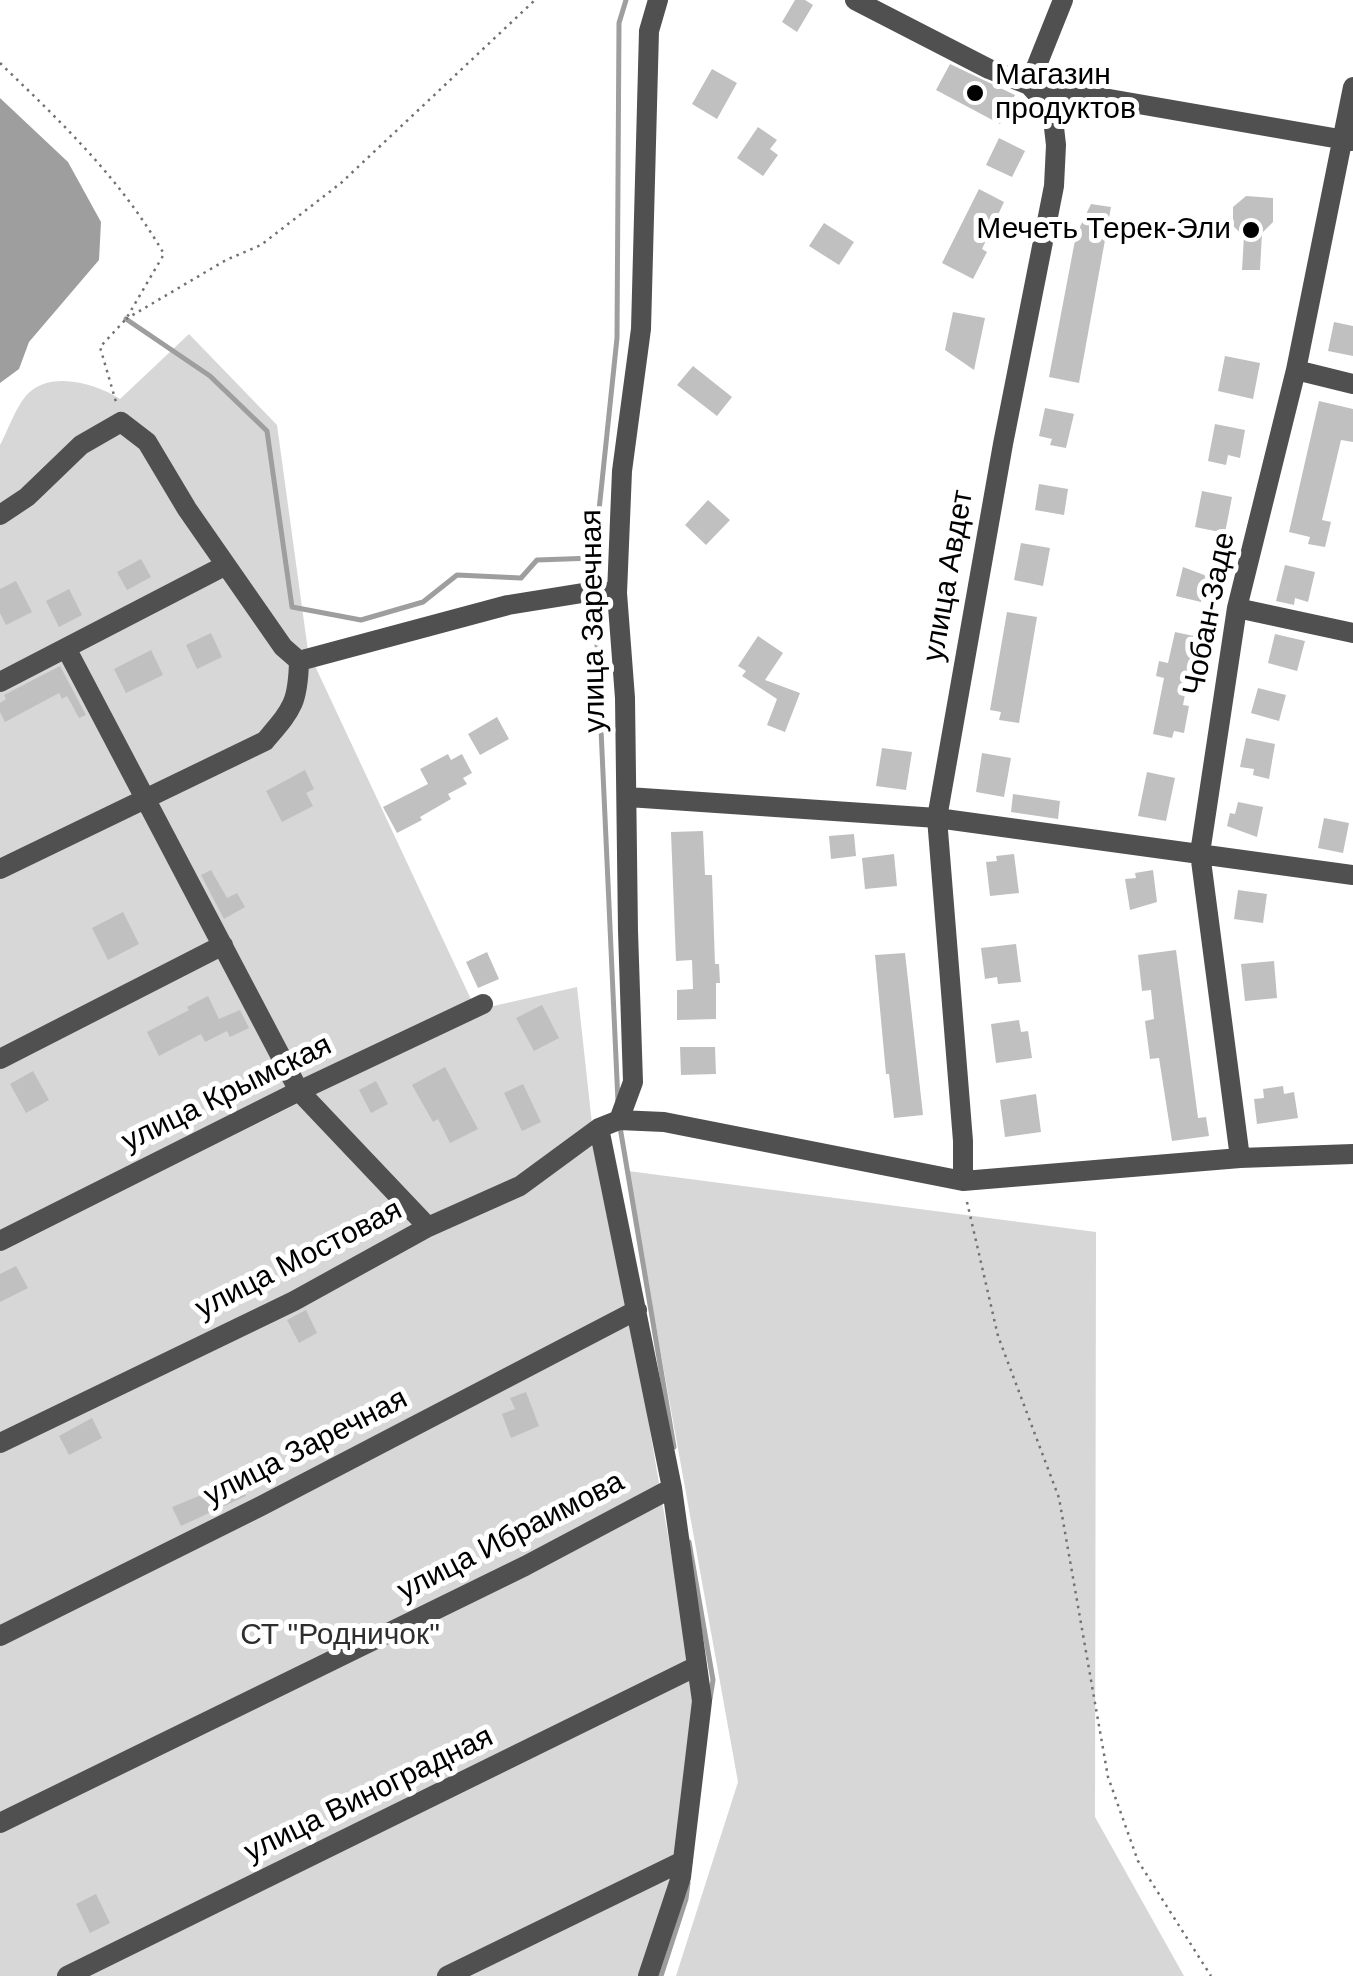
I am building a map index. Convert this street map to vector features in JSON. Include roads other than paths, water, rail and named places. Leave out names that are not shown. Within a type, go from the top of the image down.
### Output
[{"type":"street","name":"улица Заречная","points":[[609,1124],[634,1082],[625,698],[617,594],[622,471],[642,329],[648,32],[658,0]]},
{"type":"street","points":[[855,0],[989,69],[1029,84],[1348,140]]},
{"type":"street","points":[[1029,84],[1063,0]]},
{"type":"street","name":"улица Авдет","points":[[962,1181],[963,1140],[937,818],[1054,186],[1056,145],[1052,110],[1029,84]]},
{"type":"street","name":"Чобан-Заде","points":[[1240,1158],[1200,853],[1237,608],[1348,140],[1353,87]]},
{"type":"street","points":[[1296,370],[1353,384]]},
{"type":"street","points":[[0,514],[27,497],[80,445],[121,422],[147,442],[186,509],[282,647],[299,661]]},
{"type":"street","points":[[0,682],[226,565]]},
{"type":"street","points":[[299,661],[508,606],[595,591],[617,594]]},
{"type":"street","points":[[1237,608],[1353,632]]},
{"type":"street","points":[[66,648],[299,1091],[428,1227]]},
{"type":"street","points":[[0,869],[264,741],[284,719],[298,694],[299,661]]},
{"type":"street","points":[[628,796],[937,818],[1353,875]]},
{"type":"street","points":[[0,1059],[223,945]]},
{"type":"street","name":"улица Крымская","points":[[0,1241],[483,1004]]},
{"type":"street","points":[[648,1976],[681,1877],[702,1701],[672,1488],[637,1310],[609,1124],[664,1122],[962,1181],[1240,1158],[1353,1154]]},
{"type":"street","name":"улица Мостовая","points":[[0,1443],[294,1301],[428,1227],[520,1186],[609,1124]]},
{"type":"street","name":"улица Заречная","points":[[0,1636],[261,1506],[637,1310]]},
{"type":"street","name":"улица Ибраимова","points":[[0,1823],[525,1566],[672,1488]]},
{"type":"street","name":"улица Виноградная","points":[[67,1976],[697,1666]]},
{"type":"street","points":[[446,1976],[683,1861]]},
{"type":"waterway","points":[[595,587],[594,558],[617,338],[619,23],[626,0]]},
{"type":"waterway","points":[[126,319],[210,376],[267,431],[292,607],[361,620],[423,602],[457,575],[521,578],[537,560],[594,558]]},
{"type":"waterway","points":[[595,598],[618,1102]]},
{"type":"waterway","points":[[620,1127],[674,1447]]},
{"type":"waterway","points":[[689,1542],[713,1680],[710,1699]]},
{"type":"waterway","points":[[661,1976],[688,1883]]},
{"type":"place","name":"Магазин продуктов","points":[[975,93]]},
{"type":"place","name":"Мечеть Терек-Эли","points":[[1251,230]]},
{"type":"park label","name":"СТ \"Родничок\"","points":[[340,1636]]}]
